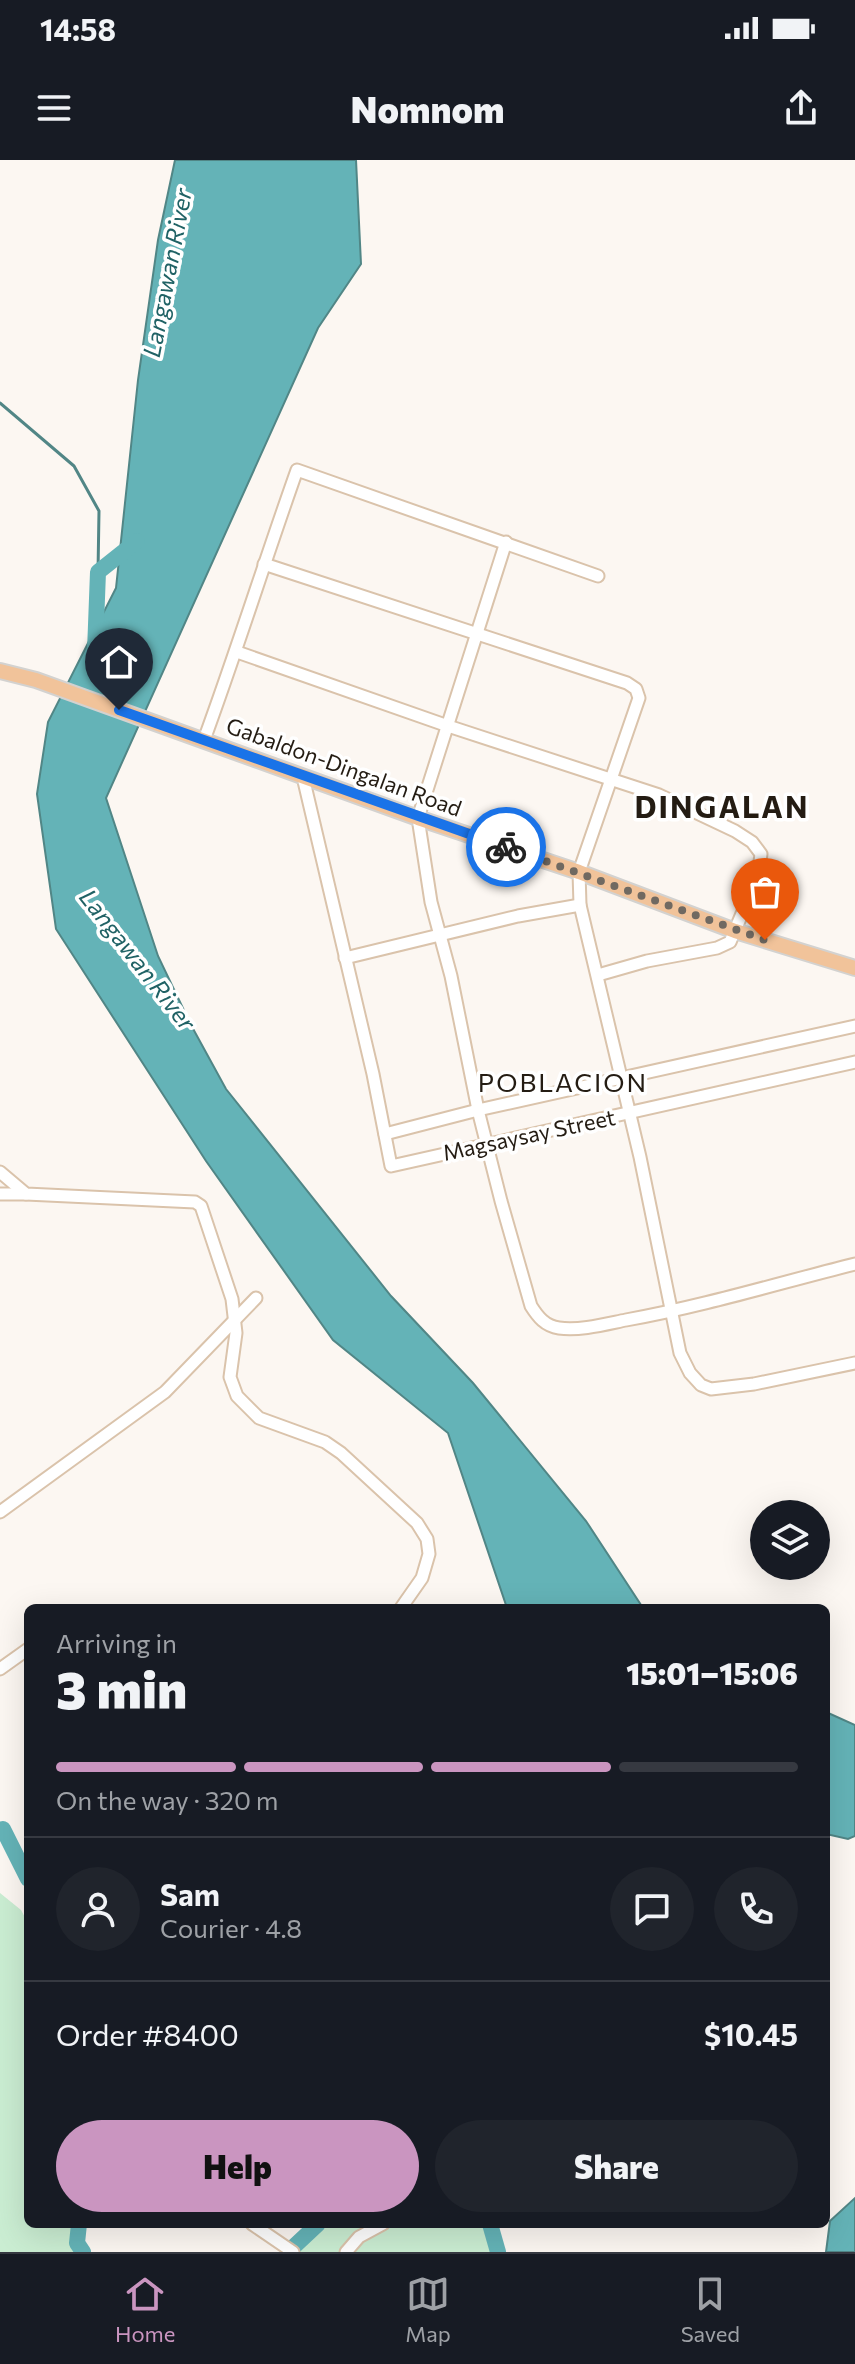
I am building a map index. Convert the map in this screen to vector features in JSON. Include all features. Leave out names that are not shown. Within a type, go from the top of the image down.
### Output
[{"type":"main road","name":"Gabaldon-Dingalan Road","points":[[0,671],[36,680],[418,818],[579,872],[735,931],[855,968]]},
{"type":"street","points":[[204,740],[237,652],[297,470],[598,576]]},
{"type":"street","points":[[506,542],[418,818],[424,864],[478,1110],[525,1288],[541,1320],[558,1328],[579,1328],[670,1311],[855,1264]]},
{"type":"street","points":[[264,564],[627,683],[636,689],[639,698],[579,872],[580,905],[640,1157],[670,1311],[684,1365],[701,1385],[711,1389],[754,1384],[855,1363]]},
{"type":"street","points":[[237,652],[659,795],[718,822],[752,842],[762,859],[747,908],[730,942],[717,948],[647,961],[598,975]]},
{"type":"street","points":[[303,777],[385,1134]]},
{"type":"street","points":[[345,958],[440,934],[580,905]]},
{"type":"street","name":"Magsaysay Street","points":[[855,1026],[478,1110],[385,1134],[391,1166],[855,1062]]},
{"type":"street","points":[[0,1172],[26,1194]]},
{"type":"street","points":[[0,1194],[195,1202],[201,1206],[227,1281],[235,1318],[230,1377],[237,1396],[259,1418],[325,1442],[341,1453],[417,1523],[427,1539],[429,1554],[422,1578],[404,1604]]},
{"type":"street","points":[[0,1512],[165,1392],[256,1298]]},
{"type":"street","points":[[0,1669],[24,1652]]},
{"type":"street","points":[[258,2228],[293,2252]]},
{"type":"street","points":[[346,2252],[359,2237],[376,2228]]},
{"type":"green space","points":[[0,1893],[24,1916],[24,2228],[72,2228],[70,2245],[74,2252],[0,2252]]},
{"type":"green space","points":[[325,2228],[483,2228],[491,2252],[299,2252]]},
{"type":"water","points":[[175,160],[356,160],[361,264],[318,328],[106,798],[158,956],[226,1089],[391,1296],[473,1383],[586,1521],[640,1604],[506,1604],[448,1433],[333,1340],[206,1161],[56,929],[37,794],[48,722],[116,588],[138,380],[158,240]]},
{"type":"water","points":[[830,1714],[855,1725],[855,1836],[848,1839],[830,1835]]},
{"type":"water","points":[[855,2198],[855,2252],[826,2252],[830,2221]]},
{"type":"waterway","points":[[0,403],[74,466],[99,511],[98,572]]},
{"type":"waterway","name":"Langawan River","points":[[95,651],[98,572],[137,541]]},
{"type":"waterway","points":[[3,1829],[24,1871]]},
{"type":"waterway","points":[[79,2228],[77,2243],[83,2252]]},
{"type":"waterway","points":[[288,2252],[314,2228]]},
{"type":"waterway","points":[[491,2228],[498,2252]]},
{"type":"way so far","points":[[506,847],[765,940]]},
{"type":"district","name":"DINGALAN","points":[[722,808]]},
{"type":"district","name":"POBLACION","points":[[563,1083]]},
{"type":"route","points":[[119,710],[506,847]]}]
